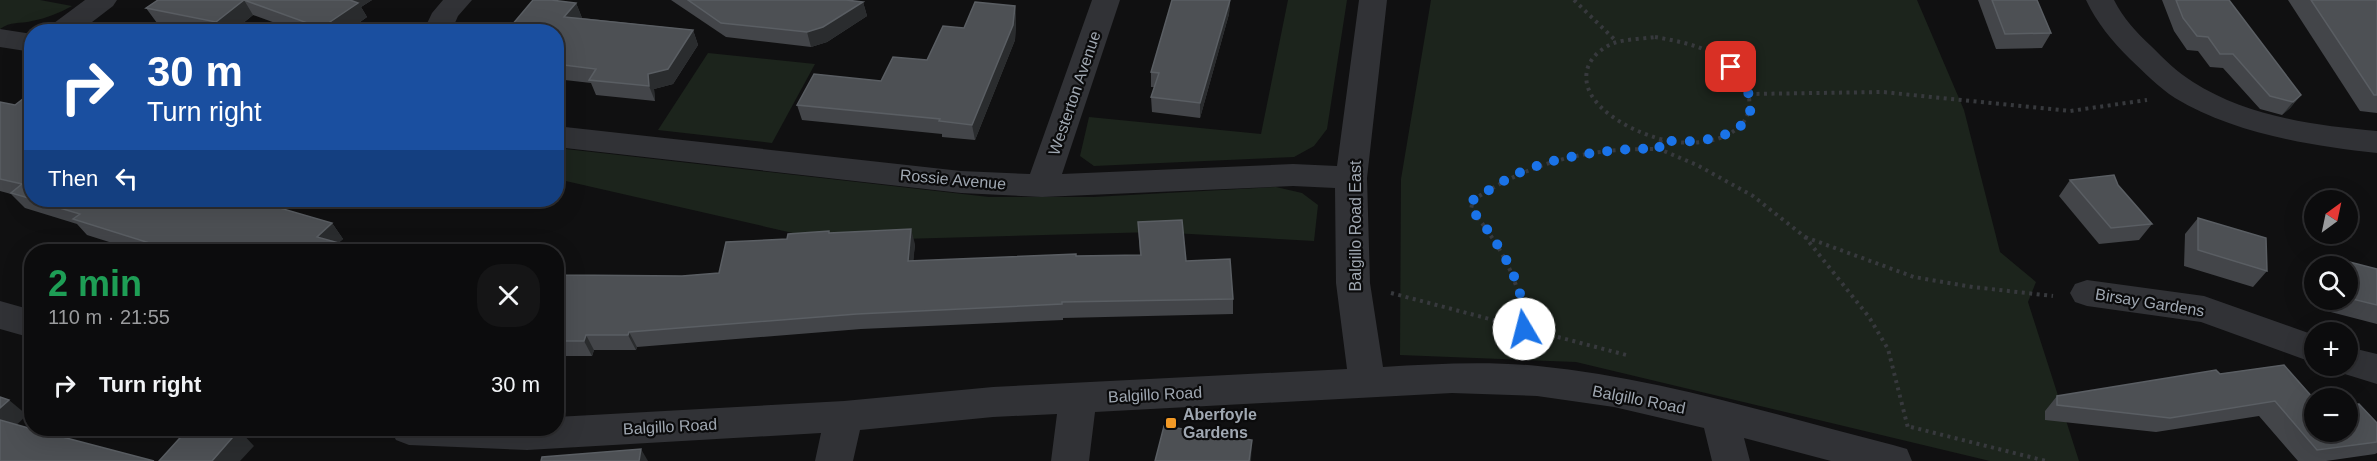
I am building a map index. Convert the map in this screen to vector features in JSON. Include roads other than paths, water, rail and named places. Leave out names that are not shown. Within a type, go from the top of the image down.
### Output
[{"type":"street","points":[[71,24],[103,0]]},
{"type":"street","points":[[441,24],[446,13],[458,0]]},
{"type":"street","name":"Westerton Avenue","points":[[1042,186],[1106,0]]},
{"type":"street","name":"Balgillo Road East","points":[[1367,381],[1353,283],[1352,178],[1374,0]]},
{"type":"street","points":[[2100,0],[2106,15],[2130,43],[2168,78],[2192,95],[2228,110],[2282,126],[2338,139],[2377,142]]},
{"type":"street","points":[[0,38],[24,42]]},
{"type":"street","name":"Rossie Avenue","points":[[564,137],[961,182],[1042,186],[1293,175],[1352,178]]},
{"type":"street","name":"Birsay Gardens","points":[[2087,293],[2204,309],[2304,345]]},
{"type":"street","points":[[2358,364],[2377,369]]},
{"type":"street","name":"Balgillo Road","points":[[564,432],[844,416],[993,402],[1452,378],[1537,381],[1614,392],[1720,416],[1902,448]]},
{"type":"street","points":[[1070,461],[1078,398]]},
{"type":"street","points":[[834,461],[844,416]]},
{"type":"street","points":[[1720,416],[1731,461]]},
{"type":"place","name":"Aberfoyle Gardens","points":[[1171,423]]}]
